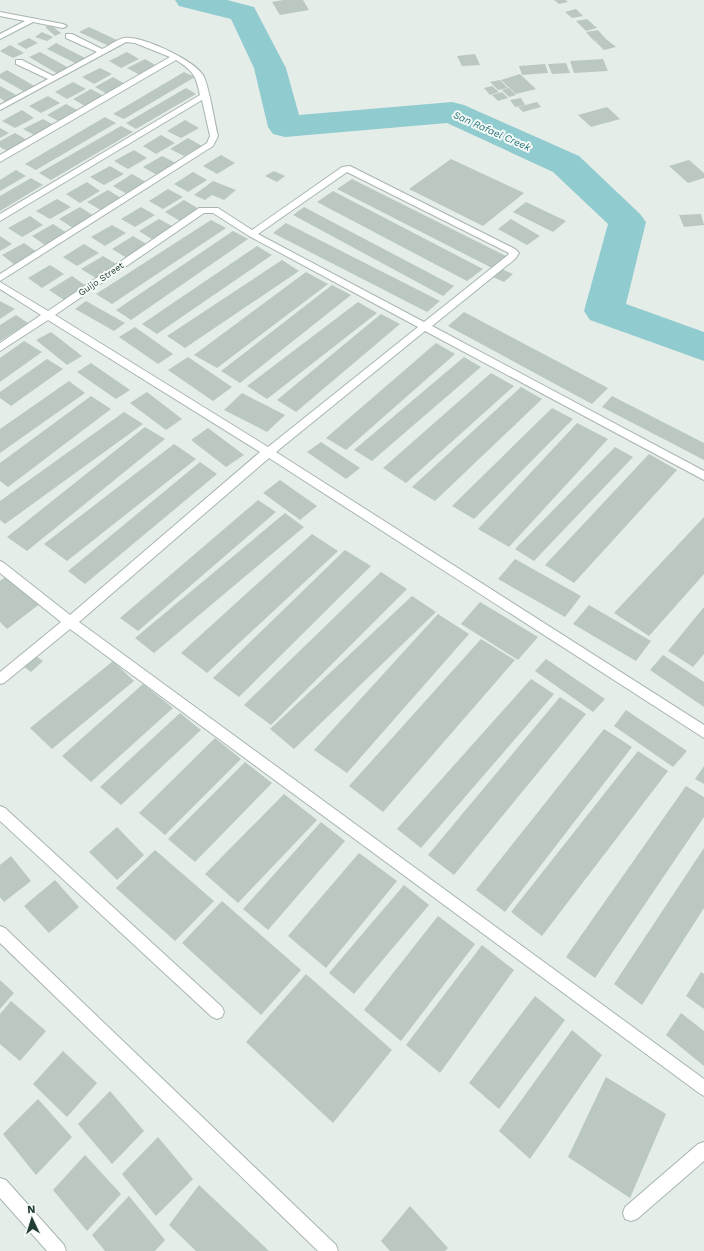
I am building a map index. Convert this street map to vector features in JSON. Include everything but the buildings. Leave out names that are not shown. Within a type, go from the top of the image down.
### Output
[{"type":"street","points":[[0,14],[63,26]]},
{"type":"street","points":[[0,37],[32,20]]},
{"type":"street","points":[[69,36],[102,52]]},
{"type":"street","points":[[0,278],[210,144],[214,136],[200,77],[192,67],[176,57],[130,40],[125,40],[1,107]]},
{"type":"street","points":[[0,159],[176,57]]},
{"type":"street","points":[[19,62],[54,79]]},
{"type":"street","points":[[0,218],[204,96]]},
{"type":"street","points":[[0,679],[70,622],[268,452],[425,327],[512,257],[514,254],[512,251],[350,169],[345,170],[252,234],[425,327],[704,476]]},
{"type":"street","name":"Guijo Street","points":[[0,348],[202,210],[215,210],[252,234]]},
{"type":"street","points":[[0,285],[49,314],[268,452],[704,732]]},
{"type":"street","points":[[0,566],[70,622],[704,1088]]},
{"type":"street","points":[[0,812],[217,1012]]},
{"type":"street","points":[[0,933],[330,1251]]},
{"type":"street","points":[[631,1213],[704,1150]]},
{"type":"street","points":[[0,1186],[58,1251]]},
{"type":"waterway","name":"San Rafael Creek","points":[[190,0],[243,13],[270,68],[285,127],[452,112],[566,164],[627,222],[604,311],[704,347]]}]
